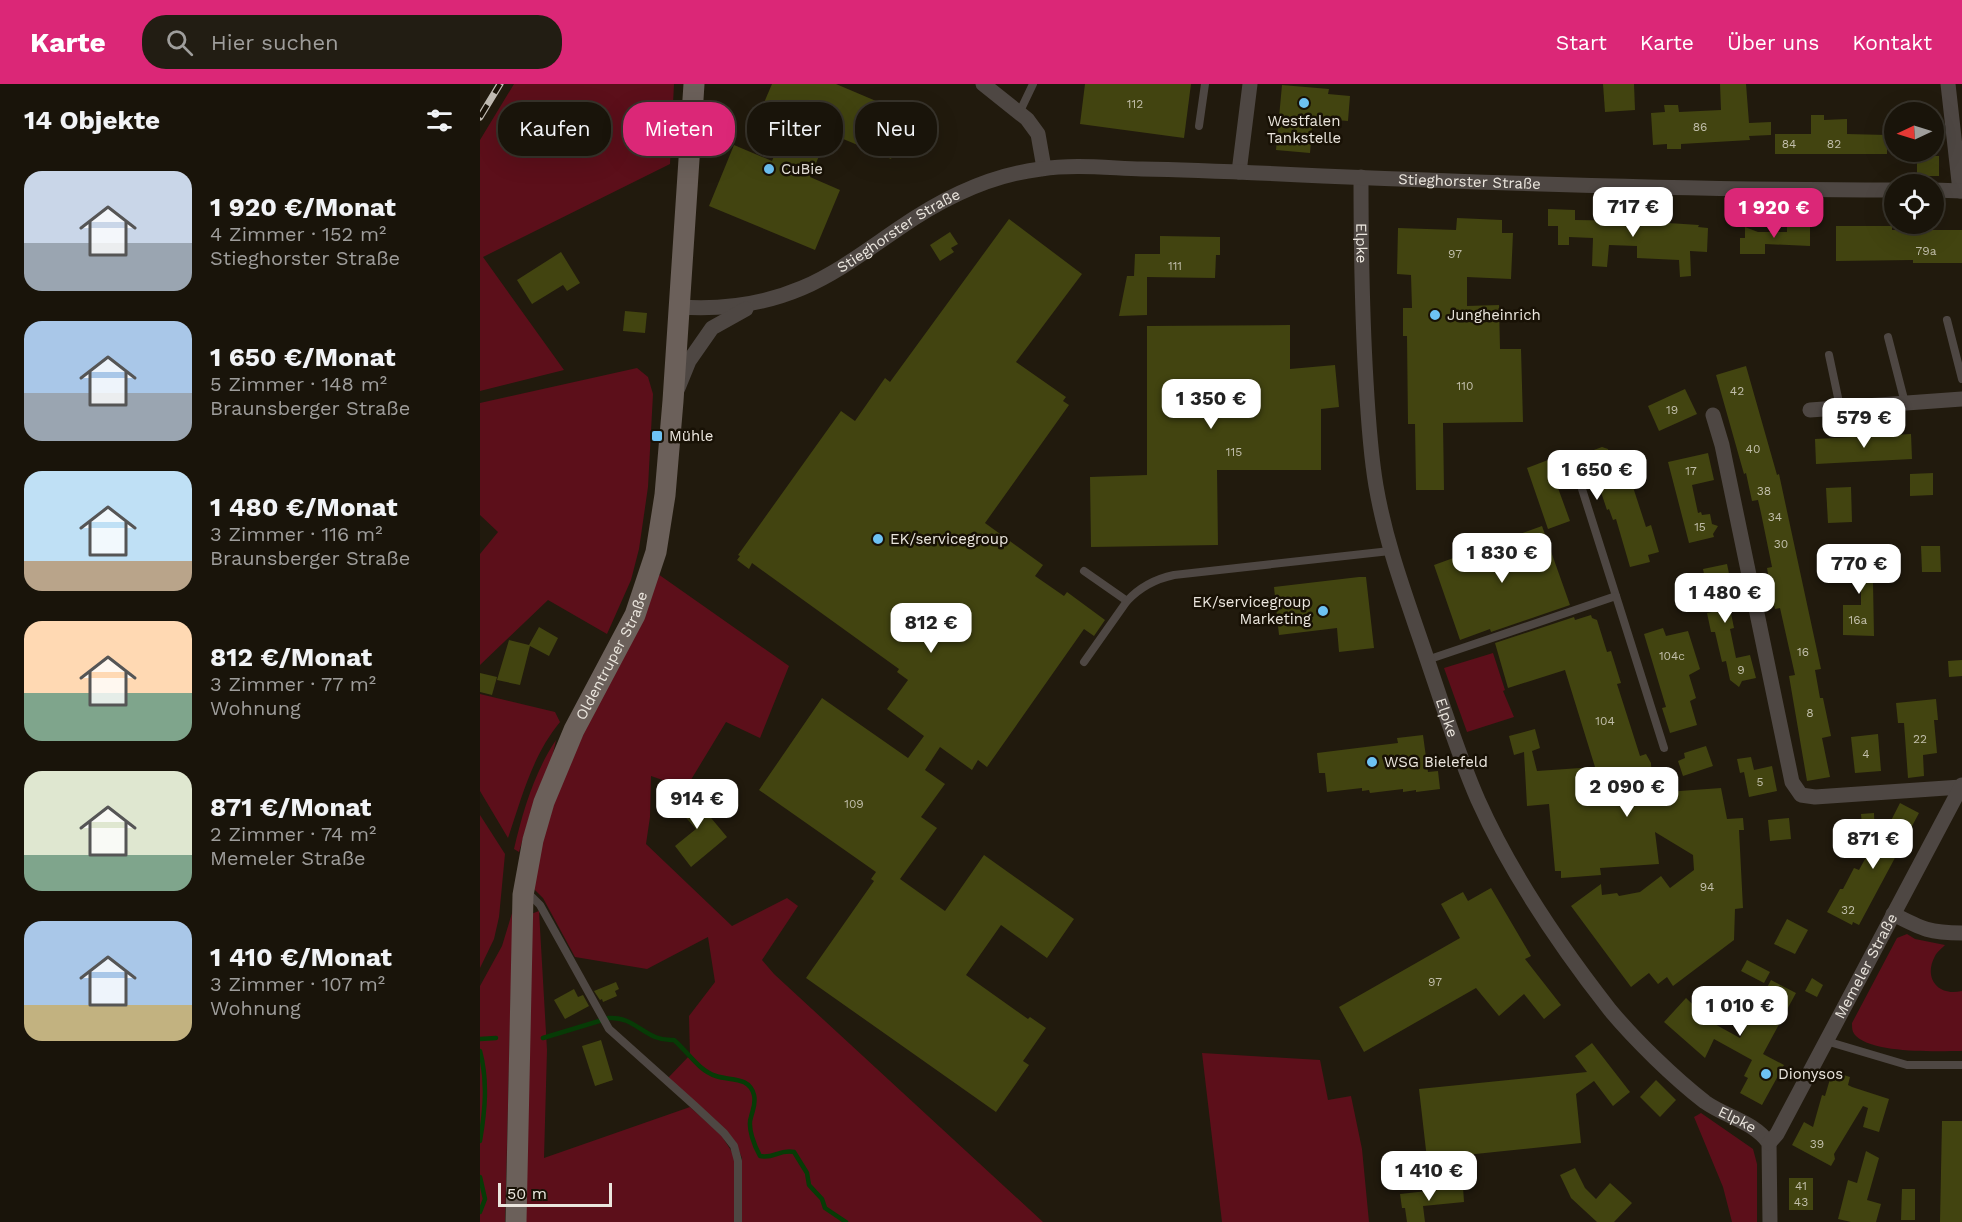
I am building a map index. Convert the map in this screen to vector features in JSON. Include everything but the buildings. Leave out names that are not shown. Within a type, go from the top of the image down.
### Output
[{"type":"street","name":"Oldentruper Straße","points":[[516,1222],[523,896],[533,840],[551,783],[574,730],[635,615],[649,575],[661,527],[673,401],[694,84]]},
{"type":"street","points":[[983,84],[1017,111],[1038,134],[1044,168]]},
{"type":"street","points":[[1239,172],[1250,84]]},
{"type":"street","points":[[1944,190],[1961,190],[1948,84]]},
{"type":"street","name":"Stieghorster Straße","points":[[679,307],[720,309],[784,296],[818,280],[919,215],[961,192],[1002,177],[1044,168],[1239,172],[1744,190],[1884,190]]},
{"type":"street","name":"Elpke","points":[[1361,177],[1362,318],[1369,423],[1376,484],[1390,551],[1478,799],[1505,855],[1571,956],[1610,1010],[1651,1054],[1706,1103],[1753,1127],[1769,1143],[1770,1222]]},
{"type":"street","name":"Stieghorster Straße","points":[[673,401],[689,360],[712,328],[757,302]]},
{"type":"street","points":[[1810,410],[1962,399]]},
{"type":"street","points":[[1713,415],[1722,445],[1791,782],[1801,795],[1815,797],[1961,786]]},
{"type":"street","name":"Memeler Straße","points":[[1769,1143],[1777,1134],[1961,786]]},
{"type":"street","points":[[1893,914],[1924,930],[1937,933],[1962,933]]},
{"type":"lane","points":[[1017,111],[1033,84]]},
{"type":"lane","points":[[1199,126],[1205,84]]},
{"type":"lane","points":[[1947,320],[1962,380]]},
{"type":"lane","points":[[1888,337],[1905,403]]},
{"type":"lane","points":[[1829,355],[1840,407]]},
{"type":"lane","points":[[1582,489],[1664,748]]},
{"type":"lane","points":[[1084,662],[1127,601],[1146,585],[1160,578],[1174,574],[1390,551]]},
{"type":"lane","points":[[1084,571],[1127,601]]},
{"type":"lane","points":[[1427,660],[1617,596]]},
{"type":"lane","points":[[523,896],[531,897],[540,905],[609,1029],[702,1113],[734,1146],[738,1161],[738,1222]]},
{"type":"lane","points":[[1826,1041],[1907,1065],[1962,1065]]},
{"type":"shaded area","points":[[514,84],[674,84],[673,102],[623,102],[623,156],[670,156],[670,164],[483,257],[564,370],[480,391],[480,140],[498,110],[498,156],[611,156],[611,102],[503,102]]},
{"type":"shaded area","points":[[637,368],[648,377],[653,394],[648,487],[639,549],[631,580],[607,634],[548,600],[480,665],[480,554],[498,532],[480,515],[480,403]]},
{"type":"shaded area","points":[[658,574],[789,666],[760,738],[726,722],[686,788],[651,776],[650,817],[646,844],[732,926],[787,898],[798,906],[762,960],[774,974],[1043,1222],[742,1222],[742,1158],[735,1141],[668,1078],[690,1055],[689,1016],[715,982],[708,937],[647,969],[575,957],[543,898],[533,888],[539,853],[560,784]]},
{"type":"shaded area","points":[[1493,653],[1505,690],[1503,691],[1514,717],[1467,732],[1444,668]]},
{"type":"shaded area","points":[[480,694],[555,712],[560,722],[535,763],[508,838],[480,791]]},
{"type":"shaded area","points":[[556,740],[552,758],[535,797],[519,852],[514,849],[525,807],[541,766]]},
{"type":"shaded area","points":[[480,815],[505,854],[499,917],[494,939],[480,968]]},
{"type":"shaded area","points":[[513,910],[505,1222],[480,1222],[480,986],[502,946]]},
{"type":"shaded area","points":[[539,911],[547,1050],[544,1158],[690,1107],[721,1135],[734,1155],[735,1222],[524,1222],[531,914]]},
{"type":"shaded area","points":[[1907,934],[1915,939],[1945,945],[1935,956],[1931,972],[1935,984],[1940,988],[1953,992],[1962,991],[1962,1051],[1891,1049],[1865,1042],[1854,1033],[1852,1023],[1897,938]]},
{"type":"shaded area","points":[[1202,1053],[1320,1060],[1328,1100],[1351,1096],[1362,1149],[1369,1222],[1222,1222]]},
{"type":"shaded area","points":[[1701,1113],[1753,1149],[1757,1164],[1757,1222],[1732,1222],[1723,1187],[1694,1117]]},
{"type":"waterway","points":[[543,1038],[609,1018],[618,1018],[655,1037],[674,1040],[698,1065],[710,1073],[738,1080],[752,1089],[754,1104],[750,1126],[760,1156],[794,1152],[807,1173],[809,1185],[822,1199],[825,1208],[846,1222]]},
{"type":"waterway","points":[[480,1039],[496,1038]]},
{"type":"waterway","points":[[480,1051],[485,1096],[480,1141]]},
{"type":"waterway","points":[[480,1177],[485,1199],[480,1212]]},
{"type":"railway","points":[[480,117],[500,84]]},
{"type":"place","name":"Westfalen Tankstelle","points":[[1304,103]]},
{"type":"place","name":"CuBie","points":[[769,169]]},
{"type":"place","name":"Jungheinrich","points":[[1435,315]]},
{"type":"place","name":"Mühle","points":[[657,436]]},
{"type":"place","name":"EK/servicegroup","points":[[878,539]]},
{"type":"place","name":"EK/servicegroup Marketing","points":[[1323,611]]},
{"type":"place","name":"WSG Bielefeld","points":[[1372,762]]},
{"type":"place","name":"Dionysos","points":[[1766,1074]]}]
